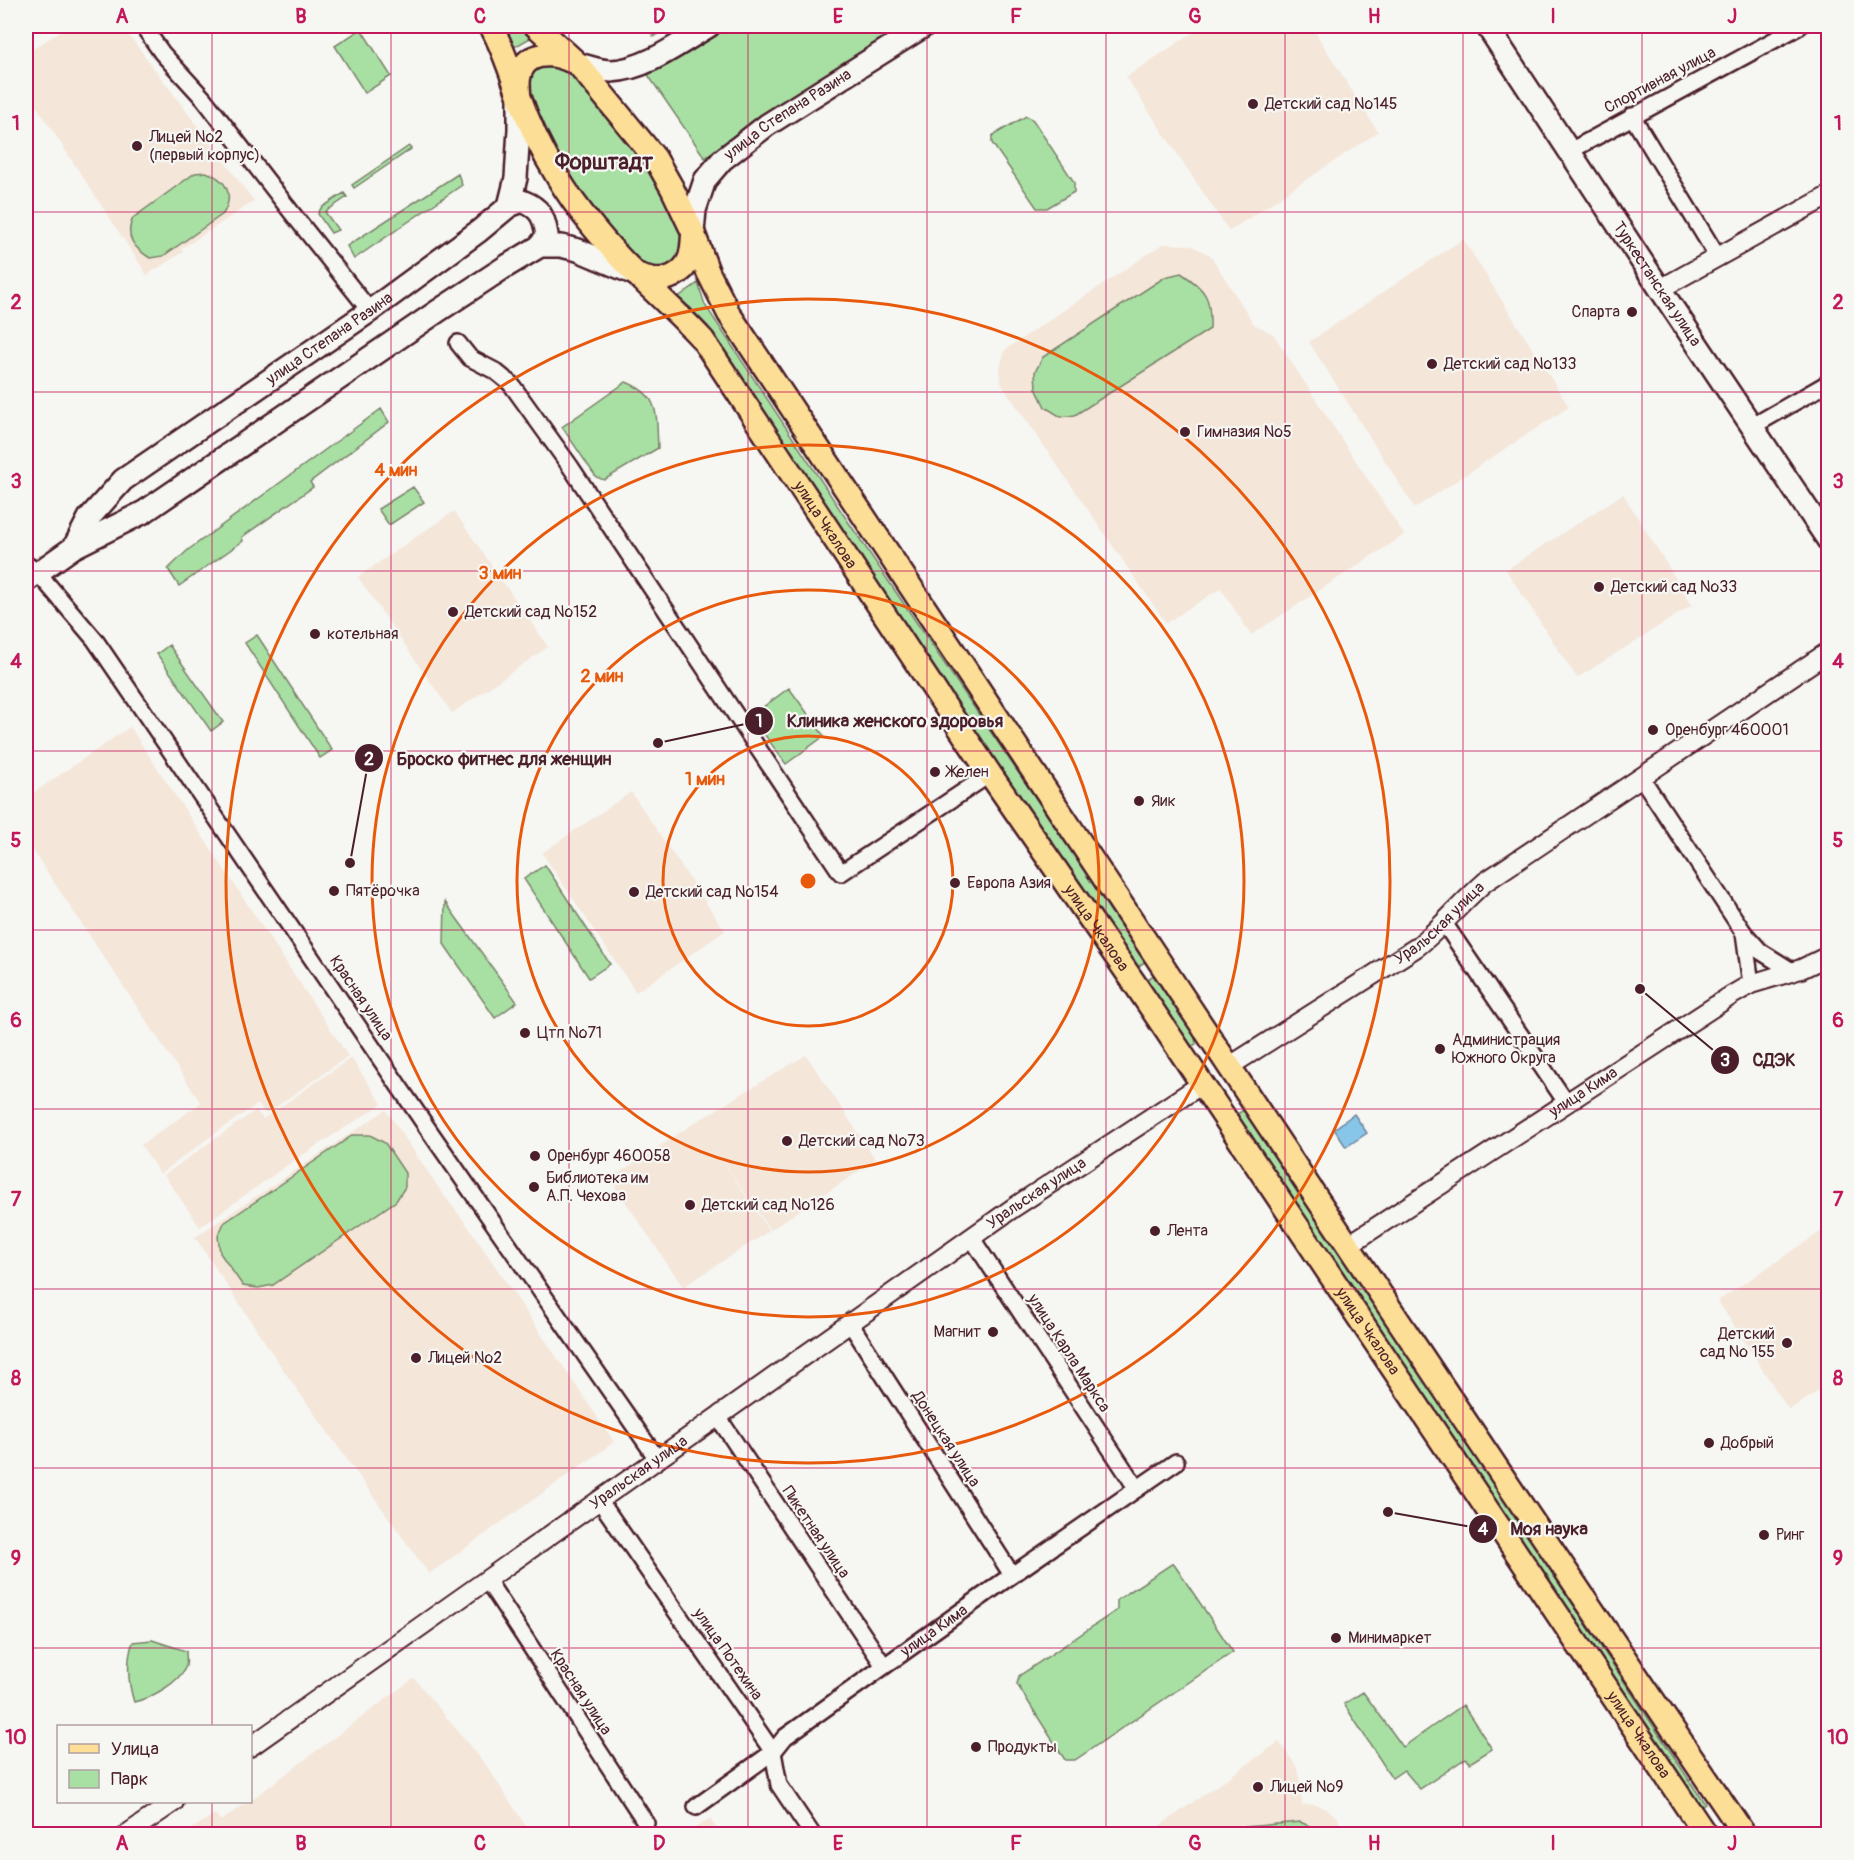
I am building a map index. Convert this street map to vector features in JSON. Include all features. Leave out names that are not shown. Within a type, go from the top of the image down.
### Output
[{"type":"main road","name":"улица Чкалова","points":[[491,26],[506,54],[536,138],[558,178],[587,219],[635,274],[703,340],[990,774],[1133,981],[1701,1829]]},
{"type":"main road","name":"улица Чкалова","points":[[536,26],[578,64],[655,158],[693,232],[708,272],[729,314],[1230,1066],[1347,1246],[1744,1834]]},
{"type":"main road","points":[[509,206],[516,178],[519,77],[523,68],[530,61],[548,54],[609,71],[631,68],[709,26]]},
{"type":"main road","name":"улица Степана Разина","points":[[693,232],[695,210],[705,180],[722,160],[767,125],[924,26]]},
{"type":"main road","name":"Туркестанская улица","points":[[1487,26],[1828,540]]},
{"type":"main road","points":[[509,206],[522,201],[532,205],[544,218],[547,235],[540,246]]},
{"type":"main road","name":"улица Степана Разина","points":[[74,547],[89,518],[123,480],[370,311],[479,231],[509,206]]},
{"type":"main road","points":[[540,246],[561,246],[578,250],[635,274],[666,279],[680,272],[689,262],[693,232]]},
{"type":"main road","name":"улица Степана Разина","points":[[30,572],[144,512],[438,311],[540,246]]},
{"type":"main road","points":[[1133,981],[1161,962]]},
{"type":"main road","name":"Уральская улица","points":[[1202,1084],[1230,1066]]},
{"type":"main road","points":[[1701,1829],[1724,1805]]},
{"type":"street","points":[[143,26],[162,53],[204,99],[370,311]]},
{"type":"street","name":"Спортивная улица","points":[[1570,151],[1800,26]]},
{"type":"street","points":[[1632,116],[1717,256]]},
{"type":"street","points":[[1660,290],[1717,256],[1828,196]]},
{"type":"street","points":[[458,344],[470,358],[495,371],[518,393],[570,466],[841,873],[990,774]]},
{"type":"street","points":[[1753,426],[1828,383]]},
{"type":"street","name":"Красная улица","points":[[30,572],[95,640],[428,1130],[658,1460]]},
{"type":"street","name":"Уральская улица","points":[[1230,1066],[1417,947],[1485,882],[1828,652]]},
{"type":"street","points":[[1641,777],[1744,933],[1760,951],[1792,971]]},
{"type":"street","points":[[1444,923],[1566,1102]]},
{"type":"street","points":[[1744,933],[1751,984]]},
{"type":"street","name":"улица Кима","points":[[1347,1246],[1751,984],[1828,956]]},
{"type":"street","name":"Уральская улица","points":[[252,1746],[971,1237],[1202,1084]]},
{"type":"street","name":"улица Карла Маркса","points":[[971,1237],[1137,1489]]},
{"type":"street","name":"Донецкая улица","points":[[850,1323],[1012,1575]]},
{"type":"street","name":"Пикетная улица","points":[[718,1417],[884,1666]]},
{"type":"street","name":"улица Кима","points":[[696,1807],[773,1752],[785,1737],[1012,1575],[1176,1462]]},
{"type":"street","name":"улица Потехина","points":[[600,1501],[773,1752],[779,1785],[812,1834]]},
{"type":"street","name":"Красная улица","points":[[487,1580],[646,1823]]},
{"type":"street","points":[[127,1834],[173,1803]]},
{"type":"shaded area","name":"Лицей №2 (первый корпус)","points":[[68,26],[122,26],[254,201],[181,249],[183,252],[147,275],[26,90],[26,54]]},
{"type":"shaded area","name":"Детский сад №145","points":[[1203,26],[1311,26],[1378,132],[1229,231],[1126,77]]},
{"type":"shaded area","name":"Детский сад №133","points":[[1463,239],[1569,407],[1415,508],[1309,342]]},
{"type":"shaded area","name":"Гимназия №5","points":[[1163,244],[1190,245],[1210,255],[1254,324],[1273,334],[1404,535],[1251,635],[1221,588],[1166,623],[1002,385],[999,371],[1005,350]]},
{"type":"shaded area","name":"Детский сад №33","points":[[1623,494],[1692,605],[1577,678],[1506,570]]},
{"type":"shaded area","name":"Детский сад №152","points":[[454,511],[548,647],[452,713],[358,577]]},
{"type":"shaded area","points":[[130,727],[348,1056],[266,1114],[258,1104],[160,1174],[141,1145],[201,1103],[26,840],[26,798]]},
{"type":"shaded area","name":"Детский сад №154","points":[[631,792],[725,931],[636,992],[542,853]]},
{"type":"shaded area","points":[[806,1055],[876,1160],[770,1230],[711,1143],[769,1231],[683,1287],[610,1179],[696,1122]]},
{"type":"shaded area","points":[[351,1058],[382,1104],[293,1161],[200,1227],[164,1175],[256,1110],[263,1119]]},
{"type":"shaded area","name":"Лицей №2","points":[[386,1110],[440,1190],[470,1229],[614,1442],[429,1574],[291,1381],[195,1237]]},
{"type":"shaded area","name":"Детский сад № 155","points":[[1828,1227],[1828,1385],[1789,1410],[1718,1301]]},
{"type":"shaded area","points":[[414,1678],[488,1768],[531,1834],[184,1834],[215,1814],[221,1821],[247,1803],[252,1803],[252,1799]]},
{"type":"shaded area","name":"Лицей №9","points":[[1279,1742],[1298,1768],[1302,1805],[1316,1805],[1327,1809],[1338,1818],[1342,1834],[1148,1834]]},
{"type":"shaded area","points":[[710,1819],[720,1834],[685,1834]]},
{"type":"green space","points":[[500,26],[519,26],[530,38],[511,49]]},
{"type":"green space","points":[[646,26],[670,26],[654,37]]},
{"type":"green space","points":[[725,26],[909,26],[705,158],[648,75]]},
{"type":"green space","points":[[361,29],[391,76],[365,93],[335,46]]},
{"type":"green space","points":[[553,64],[579,76],[639,150],[683,231],[684,245],[679,258],[674,263],[662,269],[649,269],[635,261],[588,203],[565,169],[531,105],[528,90],[533,73]]},
{"type":"green space","points":[[1026,116],[1033,120],[1074,182],[1074,192],[1047,208],[1037,208],[992,143],[992,136]]},
{"type":"green space","points":[[409,146],[411,149],[354,188],[352,185]]},
{"type":"green space","points":[[206,172],[219,179],[227,188],[227,207],[223,214],[163,256],[150,258],[144,254],[135,246],[130,236],[130,225],[133,218],[195,173]]},
{"type":"green space","points":[[458,174],[462,185],[354,259],[347,246]]},
{"type":"green space","points":[[344,193],[347,197],[325,212],[338,230],[331,233],[318,214],[321,208]]},
{"type":"green space","points":[[1181,273],[1197,285],[1206,296],[1210,310],[1210,329],[1075,415],[1061,417],[1045,407],[1036,388],[1035,372],[1043,357],[1165,277]]},
{"type":"green space","points":[[698,283],[705,305],[845,517],[1146,961],[1135,969],[713,338],[691,308],[677,298]]},
{"type":"green space","points":[[626,382],[651,400],[656,416],[658,448],[604,480],[596,477],[562,427]]},
{"type":"green space","points":[[381,409],[389,422],[310,482],[313,487],[242,537],[243,541],[179,586],[168,569],[188,550]]},
{"type":"green space","points":[[413,487],[424,502],[389,525],[378,509]]},
{"type":"green space","points":[[257,635],[332,750],[320,758],[245,643]]},
{"type":"green space","points":[[169,645],[223,722],[211,731],[157,654]]},
{"type":"green space","points":[[789,688],[824,736],[786,764],[751,716]]},
{"type":"green space","points":[[545,865],[610,964],[589,978],[524,879]]},
{"type":"green space","points":[[445,902],[517,1002],[495,1018],[444,944]]},
{"type":"green space","points":[[1154,975],[1157,976],[1193,1027],[1196,1044],[1190,1047],[1146,983],[1147,979]]},
{"type":"green space","points":[[1245,1109],[1705,1804],[1698,1809],[1234,1116]]},
{"type":"green space","points":[[353,1135],[370,1135],[385,1143],[405,1173],[405,1187],[396,1201],[273,1285],[258,1288],[243,1286],[220,1253],[218,1236],[224,1223]]},
{"type":"green space","points":[[1173,1563],[1233,1652],[1075,1760],[1065,1760],[1017,1684],[1019,1676],[1117,1610],[1117,1600]]},
{"type":"green space","points":[[152,1640],[186,1651],[186,1666],[171,1684],[156,1694],[134,1702],[129,1672],[129,1656],[133,1642]]},
{"type":"green space","points":[[1363,1692],[1403,1747],[1463,1705],[1492,1749],[1470,1763],[1466,1758],[1420,1789],[1404,1770],[1392,1778],[1344,1704]]},
{"type":"green space","points":[[1300,1822],[1317,1829],[1320,1834],[1166,1834]]},
{"type":"water","points":[[1354,1114],[1367,1133],[1346,1147],[1334,1129]]},
{"type":"place","name":"Детский сад №145","points":[[1253,104]]},
{"type":"place","name":"Лицей №2 (первый корпус)","points":[[137,146]]},
{"type":"place","name":"Спарта","points":[[1632,312]]},
{"type":"place","name":"Детский сад №133","points":[[1432,364]]},
{"type":"place","name":"Гимназия №5","points":[[1185,432]]},
{"type":"place","name":"Детский сад №33","points":[[1599,587]]},
{"type":"place","name":"Детский сад №152","points":[[453,612]]},
{"type":"place","name":"котельная","points":[[315,634]]},
{"type":"place","name":"Оренбург 460001","points":[[1653,730]]},
{"type":"place","name":"Клиника женского здоровья","points":[[658,743]]},
{"type":"place","name":"Желен","points":[[935,772]]},
{"type":"place","name":"Яик","points":[[1139,801]]},
{"type":"place","name":"Броско фитнес для женщин","points":[[350,863]]},
{"type":"place","name":"Европа Азия","points":[[955,883]]},
{"type":"place","name":"Пятёрочка","points":[[334,891]]},
{"type":"place","name":"Детский сад №154","points":[[634,892]]},
{"type":"place","name":"СДЭК","points":[[1640,989]]},
{"type":"place","name":"Цтп №71","points":[[525,1033]]},
{"type":"place","name":"Администрация Южного Округа","points":[[1440,1049]]},
{"type":"place","name":"Детский сад №73","points":[[787,1141]]},
{"type":"place","name":"Оренбург 460058","points":[[535,1156]]},
{"type":"place","name":"Библиотека им А.П. Чехова","points":[[534,1187]]},
{"type":"place","name":"Детский сад №126","points":[[690,1205]]},
{"type":"place","name":"Лента","points":[[1155,1231]]},
{"type":"place","name":"Магнит","points":[[993,1332]]},
{"type":"place","name":"Детский сад № 155","points":[[1787,1343]]},
{"type":"place","name":"Лицей №2","points":[[416,1358]]},
{"type":"place","name":"Добрый","points":[[1709,1443]]},
{"type":"place","name":"Моя наука","points":[[1388,1512]]},
{"type":"place","name":"Ринг","points":[[1764,1535]]},
{"type":"place","name":"Минимаркет","points":[[1336,1638]]},
{"type":"place","name":"Продукты","points":[[976,1747]]},
{"type":"place","name":"Лицей №9","points":[[1258,1787]]},
{"type":"district","name":"Форштадт","points":[[604,162]]}]
